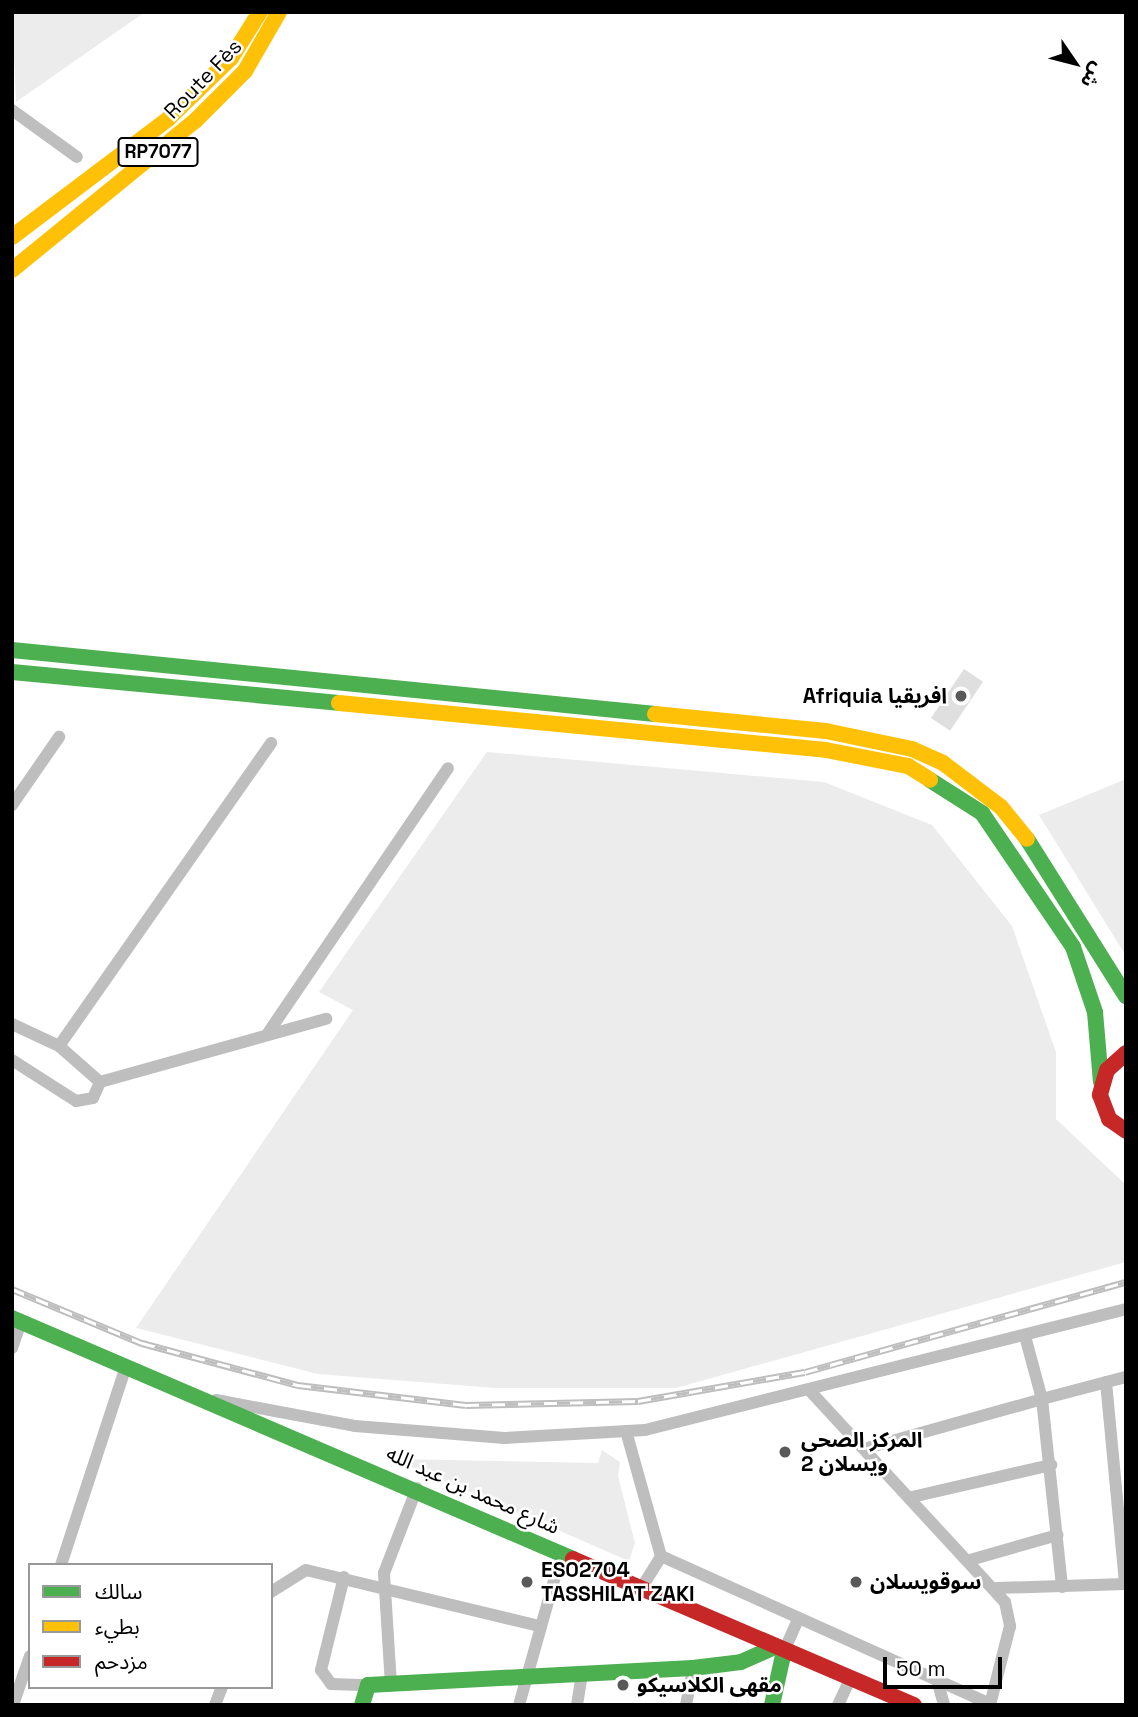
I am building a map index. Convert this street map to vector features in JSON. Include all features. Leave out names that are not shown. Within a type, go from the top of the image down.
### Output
[{"type":"street","name":"Route Fès","points":[[12,237],[168,119],[230,58],[260,12]]},
{"type":"street","name":"Route Fès","points":[[12,270],[195,121],[245,71],[279,12]]},
{"type":"street","points":[[12,110],[77,157]]},
{"type":"street","points":[[12,650],[826,731],[912,749],[943,763],[1001,807],[1028,840],[1126,996]]},
{"type":"street","points":[[12,671],[826,750],[908,766],[982,814],[1073,947],[1095,1012],[1102,1108],[1126,1131]]},
{"type":"street","points":[[12,805],[59,737]]},
{"type":"street","points":[[59,1046],[271,743]]},
{"type":"street","points":[[268,1032],[448,768]]},
{"type":"street","points":[[12,1060],[76,1101],[93,1098],[100,1082],[268,1032],[326,1019]]},
{"type":"street","points":[[12,1024],[59,1046],[100,1082]]},
{"type":"street","points":[[1101,1082],[1126,1053]]},
{"type":"street","points":[[202,1397],[355,1426],[505,1438],[626,1431],[811,1392],[1126,1309]]},
{"type":"street","points":[[12,1348],[17,1320]]},
{"type":"street","name":"شارع محمد بن عبد الله","points":[[17,1320],[417,1488],[779,1649],[914,1705]]},
{"type":"street","points":[[1025,1336],[1042,1399],[1062,1587]]},
{"type":"street","points":[[62,1563],[126,1366]]},
{"type":"street","points":[[867,1448],[1126,1377]]},
{"type":"street","points":[[997,1588],[1126,1584],[1106,1382]]},
{"type":"street","points":[[661,1556],[990,1704],[1010,1626],[997,1588],[811,1392]]},
{"type":"street","points":[[626,1431],[661,1556],[642,1587]]},
{"type":"street","points":[[912,1497],[1051,1465]]},
{"type":"street","points":[[391,1685],[384,1586],[388,1558],[417,1488]]},
{"type":"street","points":[[970,1560],[1057,1535]]},
{"type":"street","points":[[519,1705],[562,1552]]},
{"type":"street","points":[[273,1591],[306,1570],[384,1586],[540,1626]]},
{"type":"street","points":[[344,1577],[321,1670],[331,1684],[391,1685],[692,1668],[741,1662],[779,1649]]},
{"type":"street","points":[[772,1705],[779,1649],[799,1618]]},
{"type":"street","points":[[13,1705],[28,1662]]},
{"type":"street","points":[[686,1705],[692,1668]]},
{"type":"street","points":[[577,1705],[582,1673]]},
{"type":"street","points":[[838,1705],[850,1679]]},
{"type":"street","points":[[937,1680],[944,1705]]},
{"type":"street","points":[[362,1705],[368,1685]]},
{"type":"shaded area","points":[[12,12],[145,12],[16,102]]},
{"type":"shaded area","points":[[487,752],[824,782],[932,825],[1012,926],[1056,1052],[1056,1119],[1126,1185],[1126,1262],[676,1388],[495,1388],[318,1374],[136,1328],[353,1010],[319,992]]},
{"type":"shaded area","points":[[1126,779],[1126,956],[1039,815]]},
{"type":"shaded area","points":[[602,1450],[620,1462],[618,1476],[635,1543],[629,1561],[394,1459],[598,1463]]},
{"type":"building","points":[[964,669],[983,682],[950,731],[931,718]]},
{"type":"railway","points":[[12,1289],[142,1343],[298,1385],[466,1405],[638,1401],[805,1372],[1126,1282]]},
{"type":"traffic: fast","points":[[12,650],[655,714]]},
{"type":"traffic: fast","points":[[12,672],[339,703]]},
{"type":"traffic: fast","points":[[930,780],[982,813],[1073,947],[1095,1012],[1101,1082]]},
{"type":"traffic: fast","points":[[1027,839],[1126,996]]},
{"type":"traffic: fast","points":[[12,1318],[573,1559]]},
{"type":"traffic: fast","points":[[362,1705],[368,1685],[693,1668],[741,1662],[775,1647]]},
{"type":"traffic: fast","points":[[772,1705],[784,1651]]},
{"type":"traffic: slow","points":[[12,237],[168,119],[231,58],[260,12]]},
{"type":"traffic: slow","points":[[12,270],[195,121],[245,71],[279,12]]},
{"type":"traffic: slow","points":[[339,703],[826,750],[908,766],[930,780]]},
{"type":"traffic: slow","points":[[655,714],[826,731],[912,749],[943,763],[1001,807],[1027,839]]},
{"type":"traffic: jam","points":[[1126,1053],[1107,1070],[1100,1095],[1109,1119],[1126,1131]]},
{"type":"traffic: jam","points":[[573,1559],[914,1705]]},
{"type":"place","name":"Afriquia افريقيا","points":[[961,696]]},
{"type":"place","name":"المركز الصحي ويسلان 2","points":[[785,1452]]},
{"type":"place","name":"ES02704 TASSHILAT ZAKI","points":[[527,1582]]},
{"type":"place","name":"سوقويسلان","points":[[856,1582]]},
{"type":"place","name":"مقهى الكلاسيكو","points":[[623,1685]]}]
